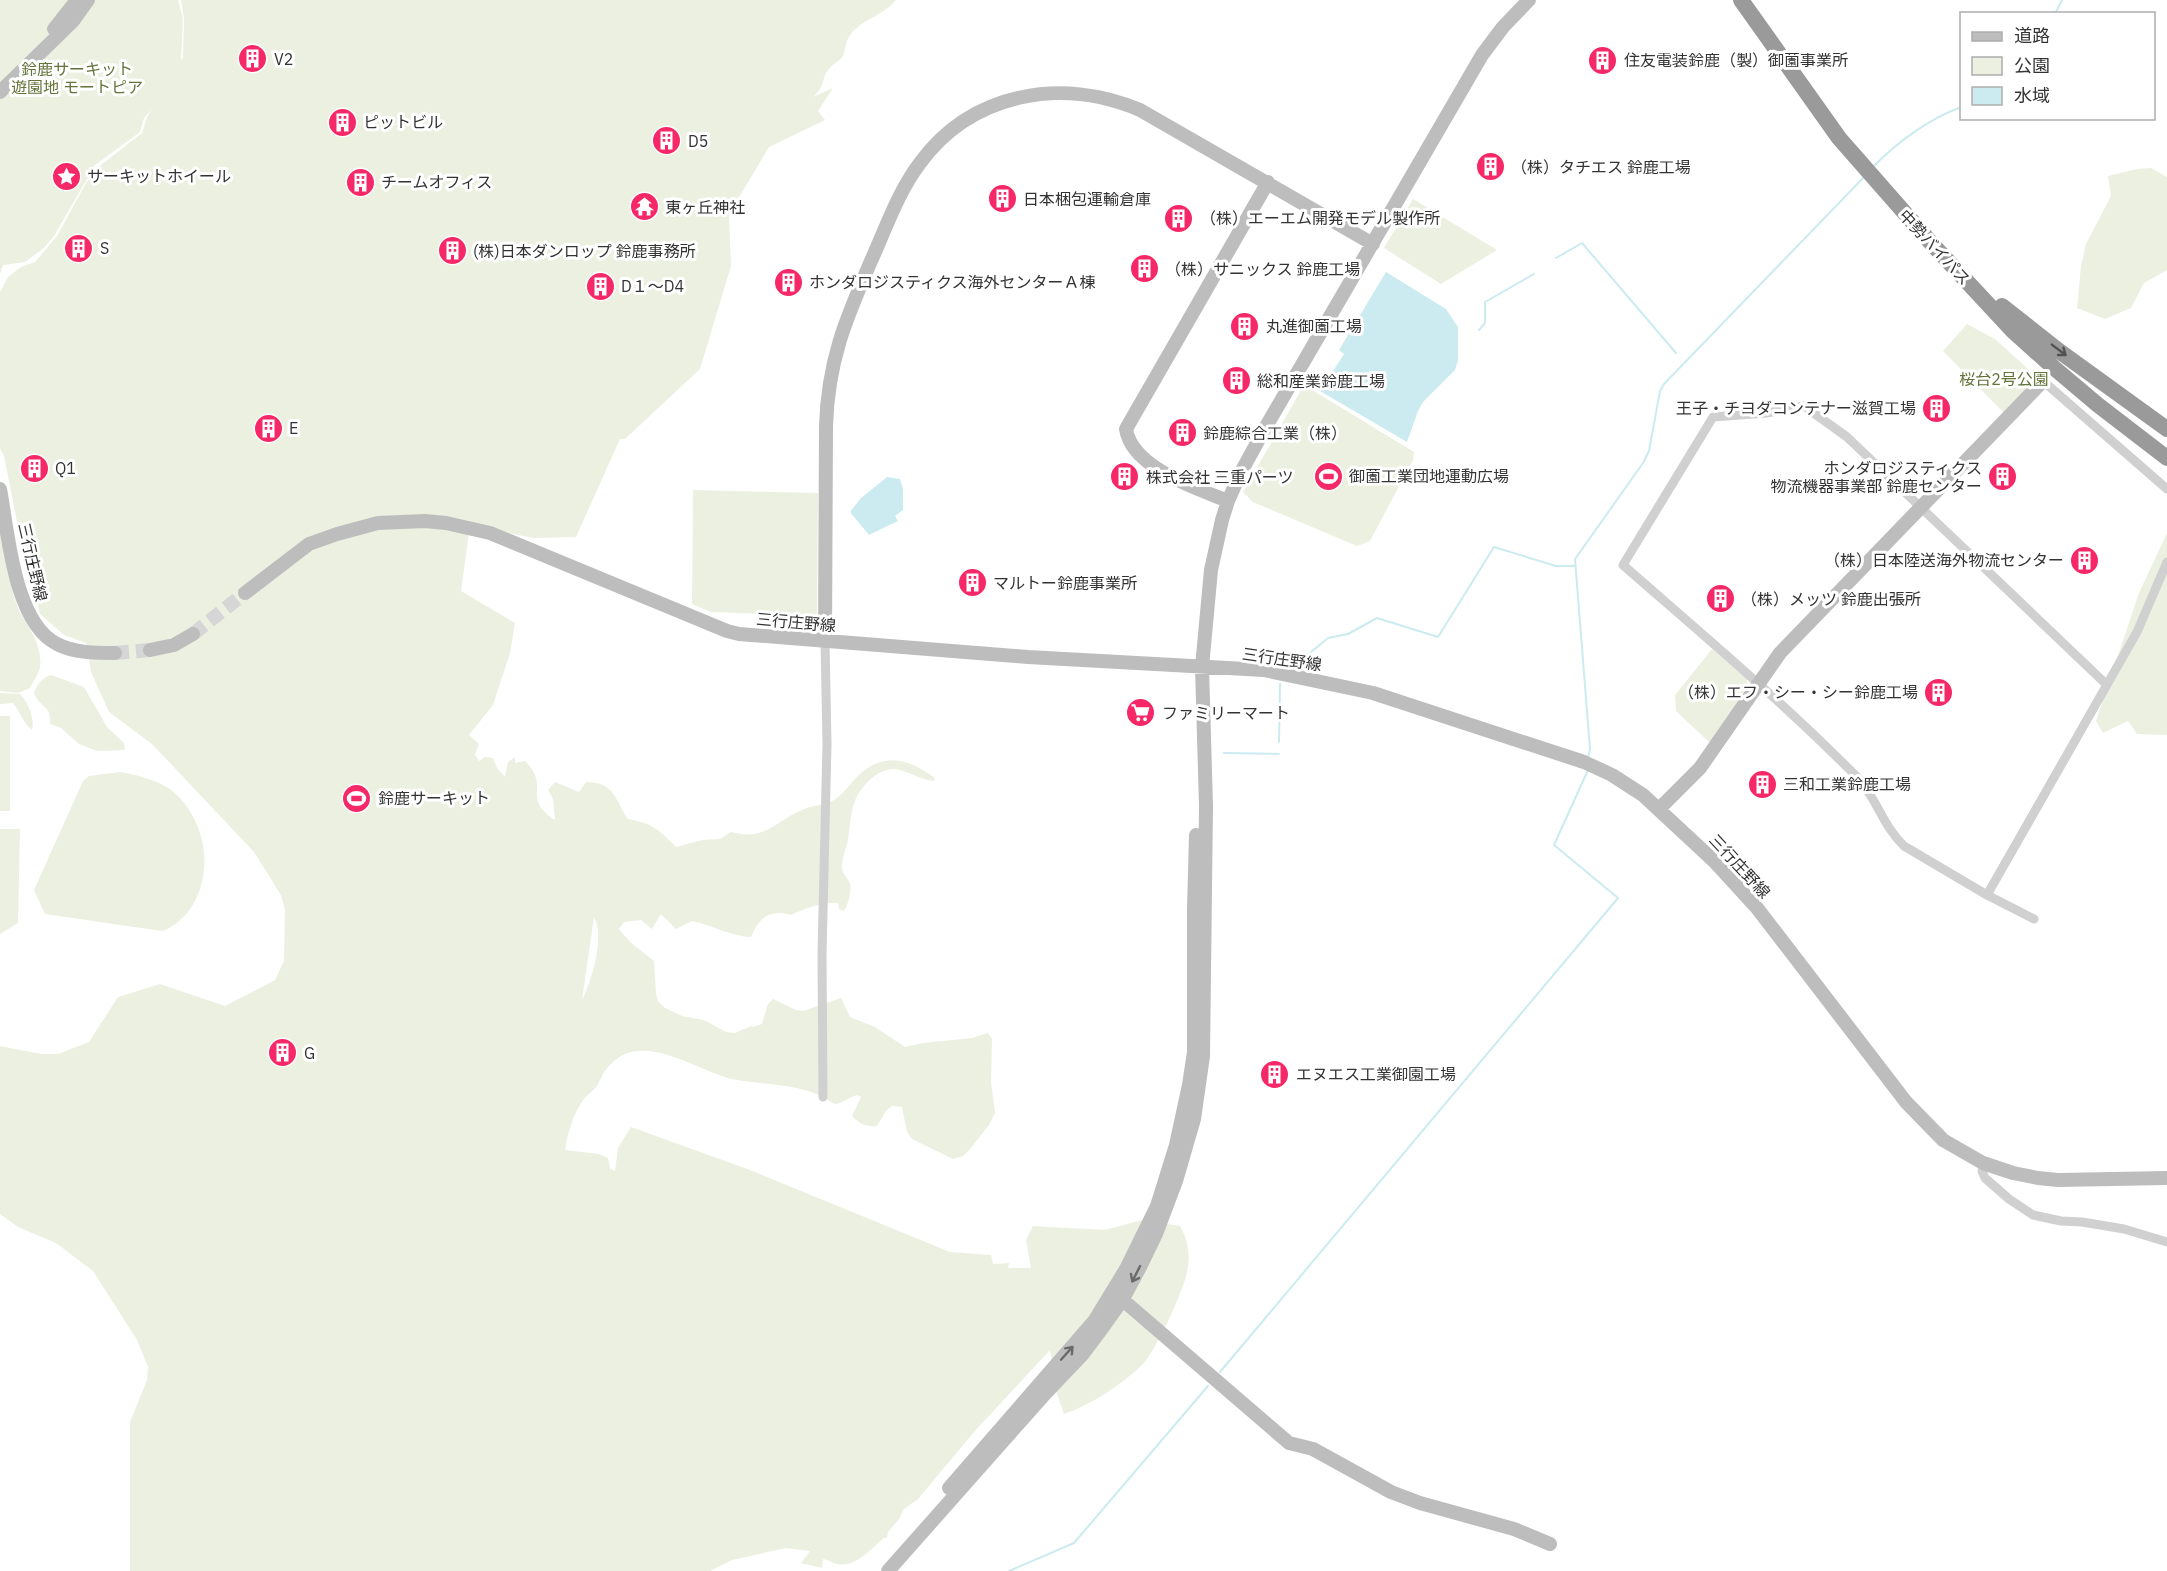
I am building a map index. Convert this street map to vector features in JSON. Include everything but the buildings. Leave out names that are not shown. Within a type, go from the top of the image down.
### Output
[{"type":"highway","name":"中勢バイパス","points":[[1741,0],[1797,82],[1839,138],[1932,244],[2013,331],[2098,405],[2167,458]]},
{"type":"highway","points":[[1932,244],[2012,315],[2167,429]]},
{"type":"highway","points":[[2098,405],[2138,446],[2167,469]]},
{"type":"street","points":[[0,80],[58,25],[77,0]]},
{"type":"street","points":[[0,92],[73,21],[88,0]]},
{"type":"street","points":[[888,1571],[1082,1355],[1118,1295],[1157,1206],[1176,1146],[1194,1052],[1194,909],[1203,745],[1202,667],[1211,570],[1222,520],[1240,474],[1264,430],[1482,55],[1503,27],[1529,0]]},
{"type":"street","points":[[823,1097],[822,955],[827,744],[826,402],[836,350],[845,322],[910,178],[929,151],[959,124],[973,116],[1003,102],[1037,94],[1082,93],[1115,100],[1140,110],[1373,244]]},
{"type":"street","points":[[1228,501],[1157,470],[1131,442],[1126,429],[1268,182]]},
{"type":"street","points":[[1660,808],[1700,768],[1780,653],[2043,381],[2167,489]]},
{"type":"street","points":[[2034,919],[1987,895],[1904,846],[1893,836],[1869,790],[1760,684],[1623,565],[1713,417],[1767,413],[1804,406],[1847,437],[2106,684]]},
{"type":"street","name":"三行庄野線","points":[[0,489],[18,584],[33,623],[57,644],[81,652],[115,653]]},
{"type":"street","name":"三行庄野線","points":[[245,592],[309,544],[337,534],[378,524],[425,521],[490,533],[727,631],[1028,657],[1264,670],[1373,693],[1590,764],[1628,784],[1660,808],[1714,861],[1757,908],[1906,1102],[1943,1140],[1983,1163],[2013,1173],[2047,1179],[2167,1178]]},
{"type":"street","points":[[1987,895],[2137,632],[2167,562]]},
{"type":"street","points":[[150,650],[174,645],[193,634]]},
{"type":"street","points":[[1983,1163],[1982,1171],[1985,1178],[2034,1215],[2061,1221],[2124,1228],[2167,1242]]},
{"type":"street","points":[[1118,1295],[1289,1443],[1313,1449],[1391,1492],[1420,1503],[1514,1529],[1550,1544]]},
{"type":"street","points":[[877,1571],[1118,1295]]},
{"type":"green space","name":"鈴鹿サーキット","points":[[0,0],[178,0],[183,19],[181,60],[183,58],[184,19],[181,0],[896,0],[851,34],[843,56],[827,72],[820,89],[813,97],[833,88],[818,111],[825,120],[769,147],[729,214],[731,266],[700,369],[625,439],[620,439],[576,537],[533,538],[470,525],[461,591],[515,623],[510,653],[493,705],[469,735],[479,744],[475,755],[479,761],[485,757],[493,758],[497,768],[505,777],[508,762],[515,757],[515,763],[525,761],[536,778],[537,798],[540,805],[555,820],[553,799],[548,790],[555,782],[579,792],[586,782],[596,783],[603,785],[613,793],[628,819],[655,828],[676,847],[702,840],[720,839],[731,832],[754,834],[772,828],[797,812],[834,800],[860,774],[879,762],[889,760],[907,763],[935,778],[934,781],[899,770],[888,770],[872,778],[860,792],[853,806],[842,863],[843,872],[850,887],[844,911],[839,909],[838,903],[827,903],[791,915],[771,914],[758,924],[751,937],[692,921],[676,929],[661,914],[652,929],[641,920],[624,922],[619,929],[630,942],[654,961],[656,994],[658,1001],[665,1008],[682,1016],[704,1020],[726,1032],[735,1033],[762,1024],[768,1004],[773,999],[803,1011],[841,998],[850,1017],[875,1027],[905,1047],[972,1038],[988,1033],[992,1039],[991,1082],[995,1113],[989,1125],[970,1149],[963,1156],[953,1159],[912,1139],[907,1132],[902,1107],[892,1106],[877,1126],[867,1125],[852,1116],[861,1097],[857,1095],[834,1104],[823,1097],[798,1088],[732,1079],[671,1056],[639,1051],[625,1054],[612,1063],[597,1086],[584,1099],[571,1123],[565,1150],[599,1154],[608,1158],[610,1169],[615,1171],[618,1148],[631,1127],[750,1170],[950,1252],[991,1255],[993,1264],[1009,1263],[1008,1268],[1031,1268],[1026,1240],[1033,1226],[1105,1230],[1142,1220],[1180,1226],[1188,1250],[1189,1261],[1186,1275],[1162,1333],[1142,1365],[1105,1394],[1064,1414],[1057,1394],[1050,1350],[974,1432],[918,1499],[904,1509],[888,1532],[887,1538],[856,1561],[843,1565],[823,1559],[822,1568],[801,1563],[810,1551],[786,1548],[732,1560],[710,1571],[130,1571],[130,1422],[147,1380],[148,1367],[137,1340],[93,1271],[56,1243],[18,1227],[0,1214],[0,1046],[41,1054],[58,1054],[89,1042],[118,997],[160,984],[225,1006],[275,980],[284,961],[285,910],[281,895],[254,852],[152,744],[109,712],[91,672],[86,643],[64,635],[40,614],[20,537],[4,456],[0,448],[0,292],[8,277],[21,267],[35,262],[57,236],[86,183],[97,168],[142,133],[152,109],[144,118],[140,132],[95,165],[54,236],[44,248],[25,262],[3,265],[0,274]],"holes":[[[594,917],[597,925],[596,959],[582,1000]]]},
{"type":"green space","points":[[2151,168],[2167,177],[2167,270],[2144,283],[2131,308],[2105,319],[2077,308],[2081,266],[2086,244],[2111,196],[2108,176]]},
{"type":"green space","points":[[1413,199],[1497,250],[1441,284],[1384,248]]},
{"type":"green space","name":"桜台2号公園","points":[[1967,324],[1995,339],[2038,378],[2004,413],[1943,351]]},
{"type":"green space","name":"御薗工業団地運動広場","points":[[1304,385],[1414,452],[1413,460],[1370,541],[1357,546],[1253,502],[1243,492]]},
{"type":"green space","points":[[693,490],[818,493],[817,616],[711,612],[692,604]]},
{"type":"green space","points":[[0,518],[13,593],[40,653],[39,669],[30,688],[18,693],[0,691]]},
{"type":"green space","points":[[2167,533],[2167,735],[2137,734],[2128,721],[2103,733],[2096,721],[2139,593]]},
{"type":"green space","points":[[1712,649],[1747,679],[1748,691],[1710,743],[1676,711],[1675,695]]},
{"type":"green space","points":[[51,675],[84,687],[107,727],[124,743],[125,750],[97,751],[79,744],[61,728],[50,724],[47,709],[34,693],[40,682]]},
{"type":"green space","points":[[0,693],[20,694],[23,697],[32,716],[32,730],[13,703],[0,704]]},
{"type":"green space","points":[[0,716],[10,716],[10,811],[0,811]]},
{"type":"green space","points":[[120,772],[152,780],[173,791],[189,809],[201,838],[204,853],[202,884],[188,912],[173,926],[162,931],[45,914],[34,890],[83,781],[89,776]]},
{"type":"green space","points":[[0,829],[20,829],[18,923],[0,934]]},
{"type":"water","points":[[1386,272],[1446,309],[1458,327],[1458,360],[1455,370],[1423,402],[1407,442],[1320,391],[1344,354],[1339,350]]},
{"type":"water","points":[[887,477],[900,479],[903,489],[903,510],[895,516],[898,521],[869,535],[850,512],[861,498]]},
{"type":"waterway","points":[[2056,12],[2062,0]]},
{"type":"waterway","points":[[1873,167],[1914,132],[1938,117],[1960,108]]},
{"type":"waterway","points":[[1588,759],[1590,749],[1575,559],[1643,463],[1649,451],[1660,391],[1664,384],[1865,176]]},
{"type":"waterway","points":[[1556,258],[1582,243],[1676,353]]},
{"type":"waterway","points":[[1479,330],[1485,323],[1485,302],[1534,274]]},
{"type":"waterway","points":[[1284,664],[1284,661],[1305,657],[1328,638],[1348,634],[1377,618],[1438,637],[1494,547],[1556,566],[1575,566]]},
{"type":"waterway","points":[[1279,742],[1280,684]]},
{"type":"waterway","points":[[1224,753],[1279,754]]},
{"type":"waterway","points":[[1220,1372],[1618,898],[1554,845],[1588,770]]},
{"type":"waterway","points":[[1009,1571],[1074,1543],[1208,1386]]},
{"type":"tunnel","points":[[193,634],[245,593]]},
{"type":"tunnel","points":[[115,653],[150,650]]},
{"type":"place","name":"V2","points":[[253,59]]},
{"type":"place","name":"住友電装鈴鹿（製）御薗事業所","points":[[1603,60]]},
{"type":"place","name":"ピットビル","points":[[342,122]]},
{"type":"place","name":"D5","points":[[667,141]]},
{"type":"place","name":"（株）タチエス 鈴鹿工場","points":[[1490,167]]},
{"type":"place","name":"サーキットホイール","points":[[66,176]]},
{"type":"place","name":"チームオフィス","points":[[360,182]]},
{"type":"place","name":"日本梱包運輸倉庫","points":[[1002,199]]},
{"type":"place","name":"東ヶ丘神社","points":[[644,207]]},
{"type":"place","name":"（株）エーエム開発モデル製作所","points":[[1179,218]]},
{"type":"place","name":"S","points":[[79,248]]},
{"type":"place","name":"(株)日本ダンロップ 鈴鹿事務所","points":[[452,251]]},
{"type":"place","name":"（株）サニックス 鈴鹿工場","points":[[1144,269]]},
{"type":"place","name":"ホンダロジスティクス海外センターＡ棟","points":[[788,282]]},
{"type":"place","name":"D１～D4","points":[[600,286]]},
{"type":"place","name":"丸進御薗工場","points":[[1245,326]]},
{"type":"place","name":"総和産業鈴鹿工場","points":[[1236,381]]},
{"type":"place","name":"王子・チヨダコンテナー滋賀工場","points":[[1937,408]]},
{"type":"place","name":"E","points":[[268,428]]},
{"type":"place","name":"鈴鹿綜合工業（株）","points":[[1182,433]]},
{"type":"place","name":"Q1","points":[[34,468]]},
{"type":"place","name":"御薗工業団地運動広場","points":[[1328,476]]},
{"type":"place","name":"株式会社 三重パーツ","points":[[1125,477]]},
{"type":"place","name":"ホンダロジスティクス 物流機器事業部 鈴鹿センター","points":[[2003,477]]},
{"type":"place","name":"（株）日本陸送海外物流センター","points":[[2085,560]]},
{"type":"place","name":"マルトー鈴鹿事業所","points":[[972,583]]},
{"type":"place","name":"（株）メッツ 鈴鹿出張所","points":[[1720,599]]},
{"type":"place","name":"（株）エフ・シー・シー鈴鹿工場","points":[[1939,692]]},
{"type":"place","name":"ファミリーマート","points":[[1141,713]]},
{"type":"place","name":"三和工業鈴鹿工場","points":[[1762,784]]},
{"type":"place","name":"鈴鹿サーキット","points":[[357,798]]},
{"type":"place","name":"G","points":[[283,1053]]},
{"type":"place","name":"エヌエス工業御園工場","points":[[1275,1074]]},
{"type":"park label","name":"鈴鹿サーキット 遊園地 モートピア","points":[[77,78]]}]
